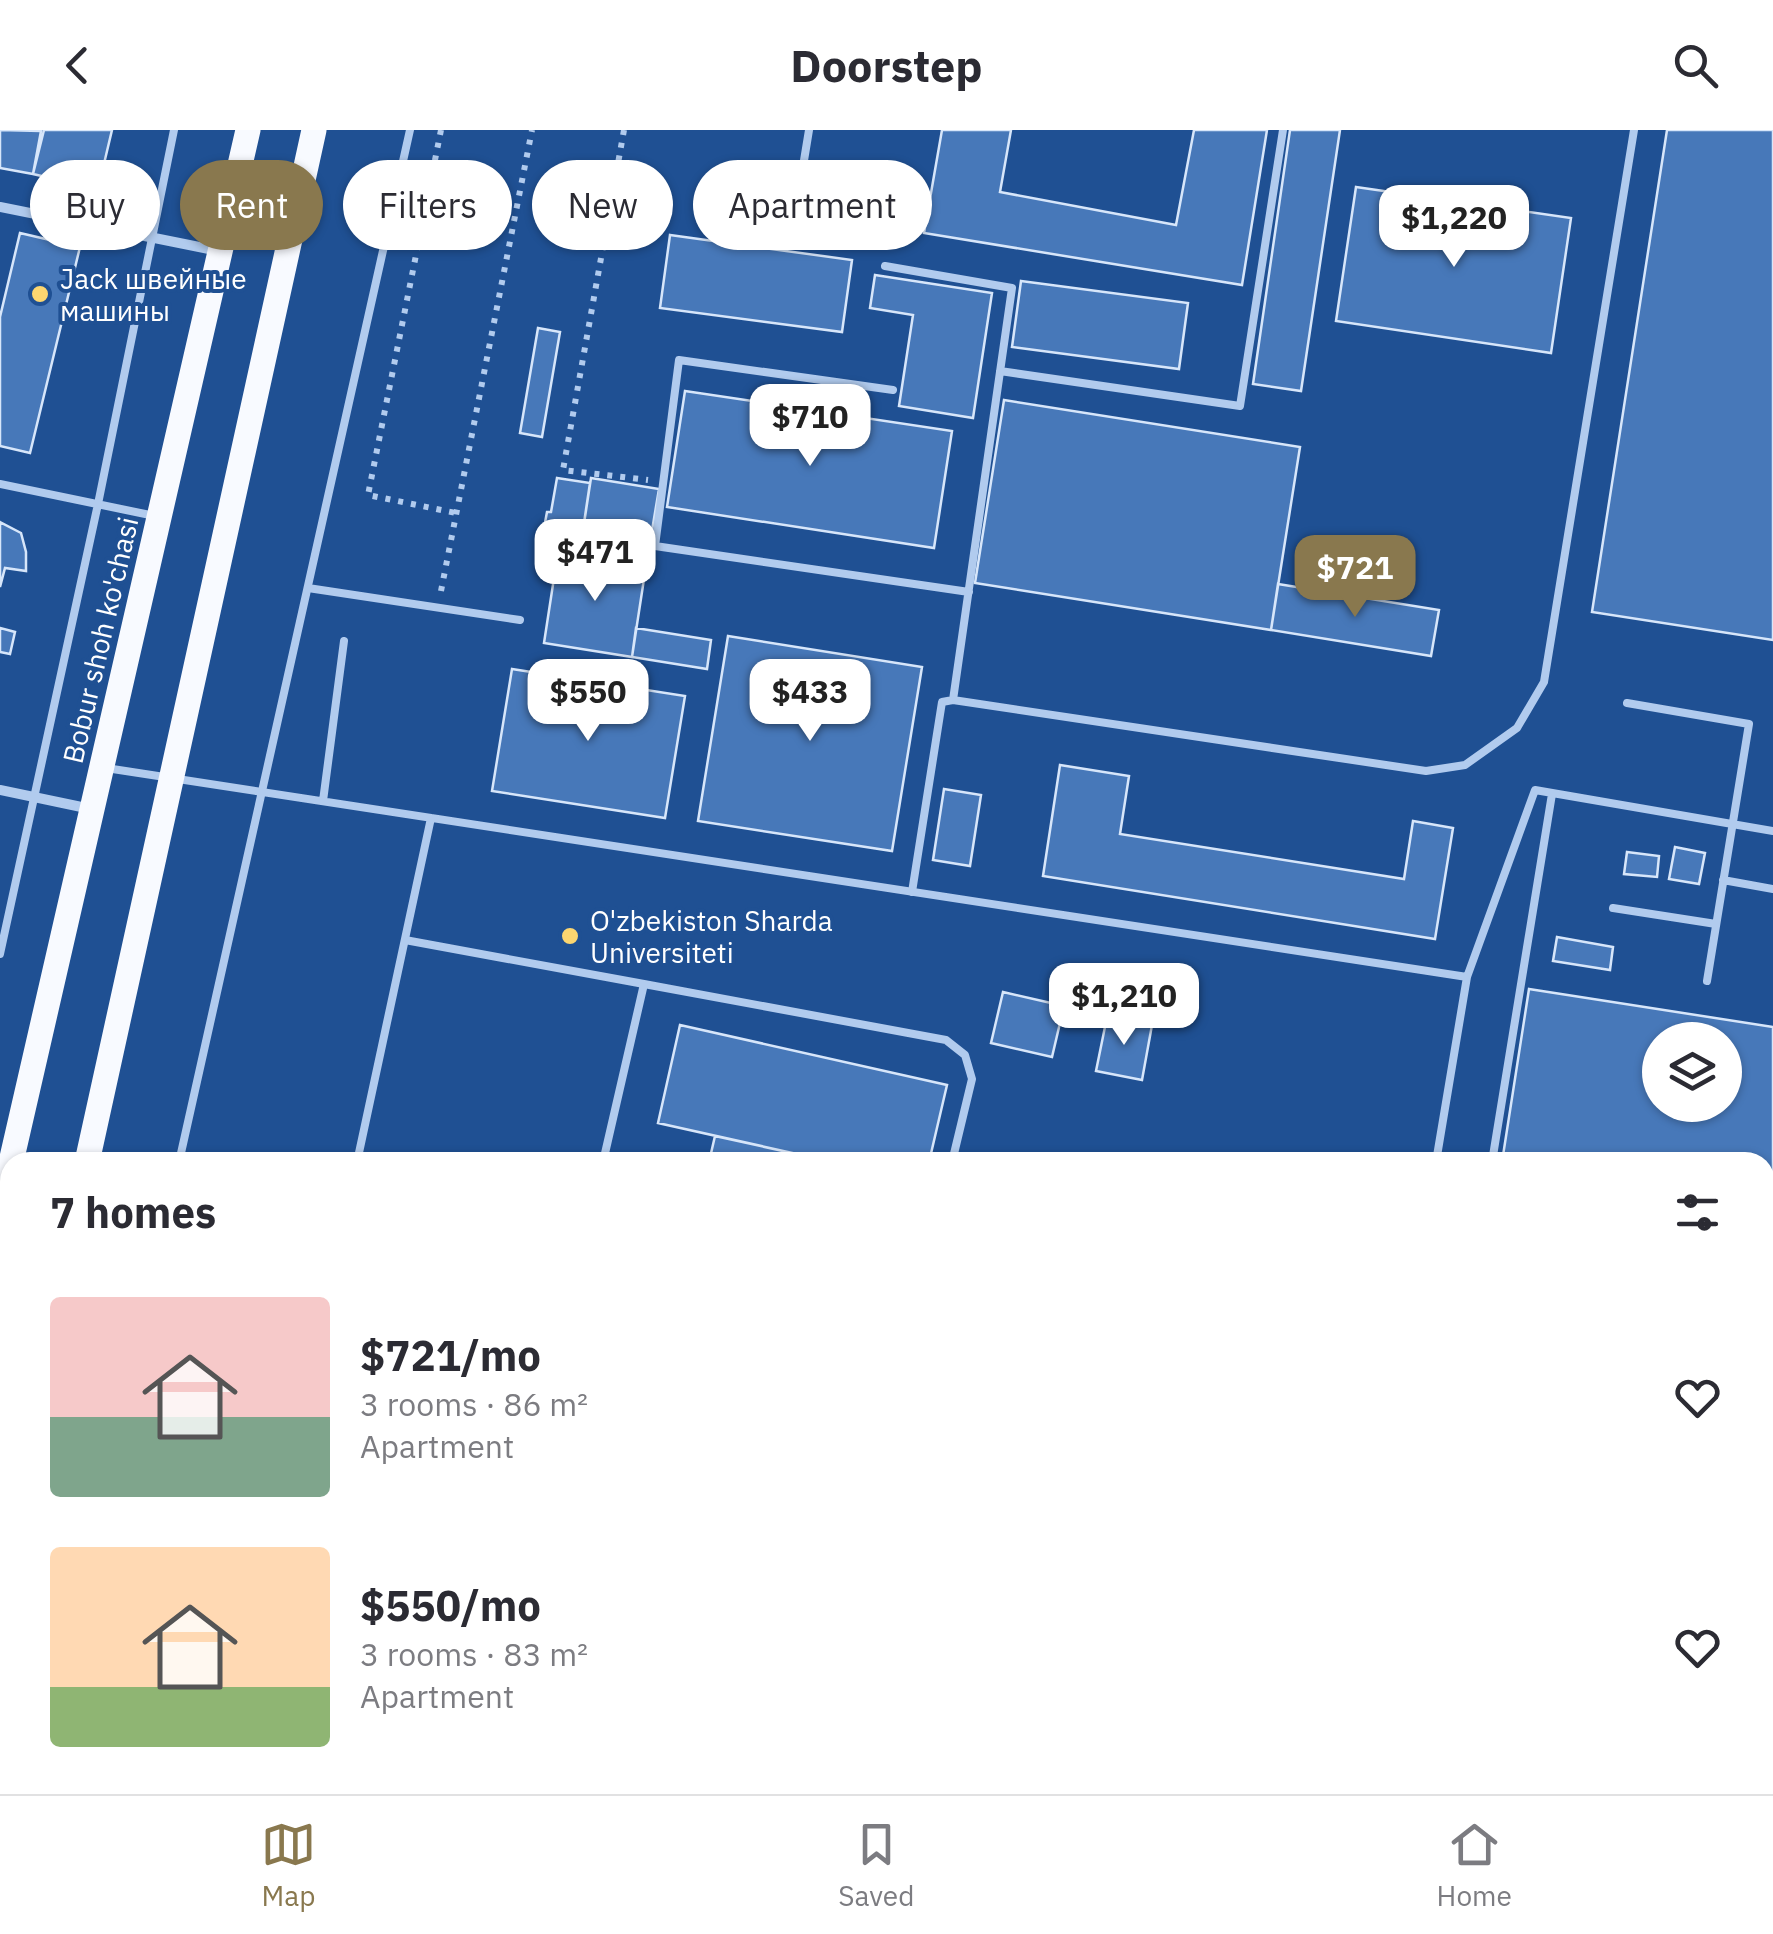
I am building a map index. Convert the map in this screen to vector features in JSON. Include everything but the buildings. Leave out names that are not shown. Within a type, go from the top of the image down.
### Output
[{"type":"main road","name":"Bobur shoh ko'chasi","points":[[14,1152],[248,130]]},
{"type":"main road","points":[[89,1152],[314,130]]},
{"type":"street","points":[[0,208],[30,214]]},
{"type":"street","points":[[160,240],[220,251]]},
{"type":"street","points":[[0,790],[92,809]]},
{"type":"lane","points":[[160,193],[174,130]]},
{"type":"lane","points":[[182,1152],[410,130]]},
{"type":"lane","points":[[804,160],[809,130]]},
{"type":"lane","points":[[1000,372],[1240,406],[1283,130]]},
{"type":"lane","points":[[912,892],[942,702],[953,700],[1426,771],[1464,765],[1517,728],[1544,682],[1634,130]]},
{"type":"lane","points":[[0,954],[98,504],[148,250]]},
{"type":"lane","points":[[885,266],[1012,288],[953,700]]},
{"type":"lane","points":[[893,390],[680,360],[656,546],[969,592]]},
{"type":"lane","points":[[0,484],[159,517]]},
{"type":"lane","points":[[308,588],[520,620]]},
{"type":"lane","points":[[322,801],[344,641]]},
{"type":"lane","points":[[1628,704],[1749,724],[1707,981]]},
{"type":"lane","points":[[102,768],[1466,977]]},
{"type":"lane","points":[[1438,1152],[1466,977],[1535,790],[1773,832]]},
{"type":"lane","points":[[1494,1152],[1552,794]]},
{"type":"lane","points":[[359,1152],[431,818]]},
{"type":"lane","points":[[1723,880],[1773,889]]},
{"type":"lane","points":[[1613,908],[1716,924]]},
{"type":"lane","points":[[405,940],[946,1040],[964,1055],[972,1080],[954,1152]]},
{"type":"lane","points":[[605,1152],[644,984]]},
{"type":"path","points":[[442,130],[368,495],[456,514]]},
{"type":"path","points":[[438,607],[532,130]]},
{"type":"path","points":[[624,130],[563,470],[664,482]]},
{"type":"place","name":"Jack швейные машины","points":[[40,294]]},
{"type":"place","name":"O'zbekiston Sharda Universiteti","points":[[570,936]]}]
